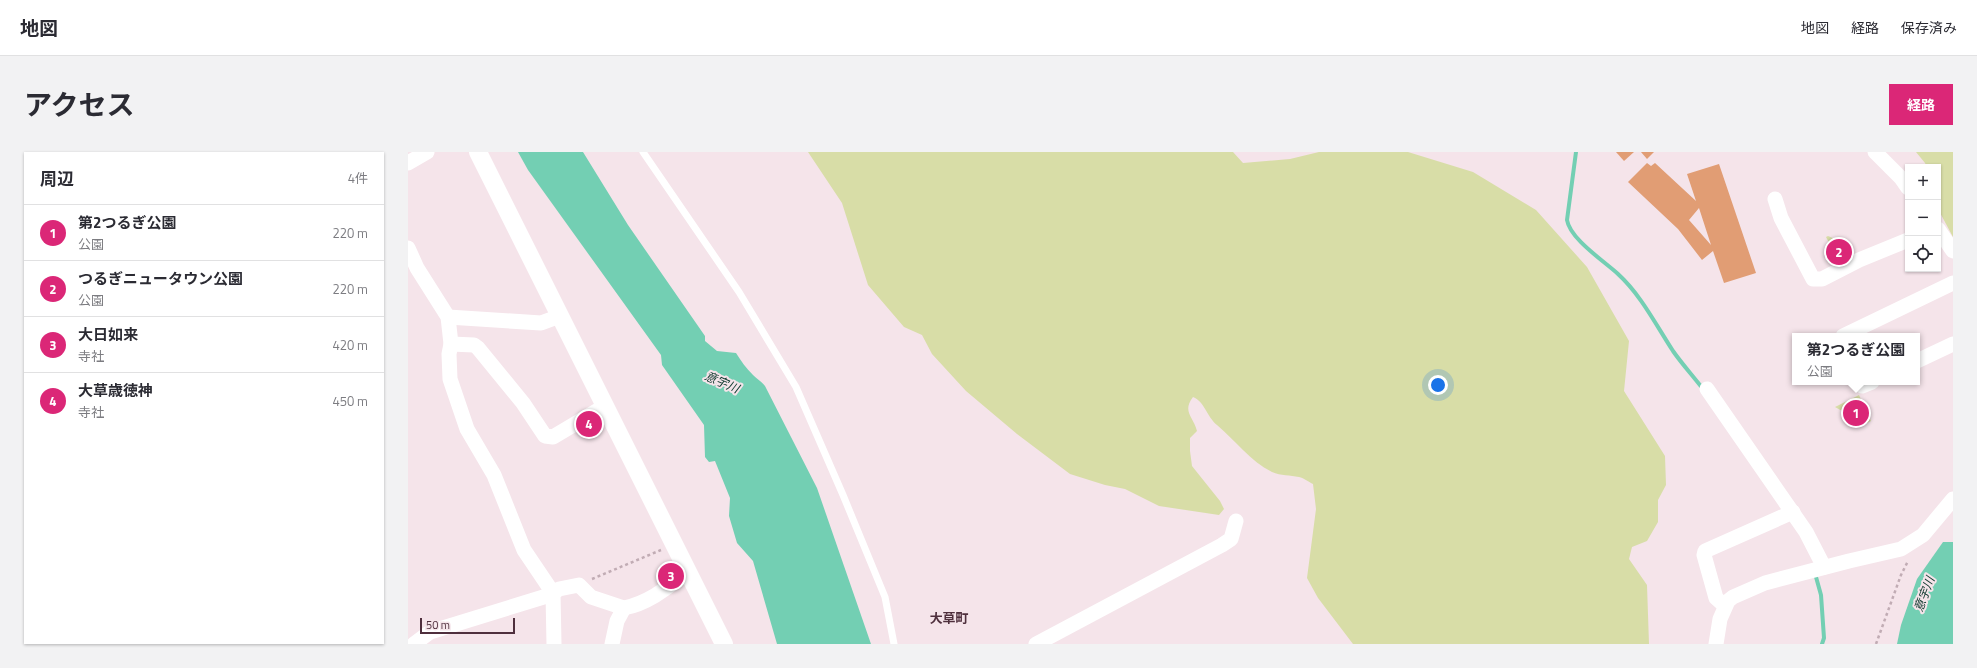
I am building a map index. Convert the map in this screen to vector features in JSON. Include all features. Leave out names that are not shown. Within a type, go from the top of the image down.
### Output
[{"type":"street","points":[[408,163],[427,152]]},
{"type":"street","points":[[478,152],[724,644]]},
{"type":"street","points":[[1875,152],[1905,184]]},
{"type":"street","points":[[1775,199],[1781,218],[1813,279],[1822,279],[1860,260],[1905,241]]},
{"type":"street","points":[[1941,233],[1953,251]]},
{"type":"street","points":[[408,248],[417,268],[448,317],[451,344],[449,354],[450,379],[467,429],[494,475],[524,550],[552,593],[554,644]]},
{"type":"street","points":[[1849,333],[1953,282]]},
{"type":"street","points":[[448,317],[541,323],[560,316]]},
{"type":"street","points":[[451,344],[474,346],[478,348],[523,403],[545,436],[553,437],[605,406]]},
{"type":"street","points":[[1920,360],[1953,344]]},
{"type":"street","points":[[1707,389],[1790,514],[1810,538],[1824,567]]},
{"type":"street","points":[[1716,644],[1720,619],[1725,606],[1733,597],[1765,583],[1824,567],[1901,549],[1912,544],[1923,535],[1953,499]]},
{"type":"street","points":[[1725,606],[1716,598],[1704,555],[1705,551],[1708,548],[1790,514]]},
{"type":"street","points":[[1036,644],[1222,546],[1231,539],[1236,521]]},
{"type":"street","points":[[414,644],[430,632],[552,593],[559,589],[579,585],[591,597],[624,608],[639,605],[660,593],[688,572]]},
{"type":"street","points":[[612,644],[617,620],[624,608]]},
{"type":"lane","points":[[643,152],[739,292],[796,387],[885,597],[894,644]]},
{"type":"path","points":[[579,585],[614,568],[674,544]]},
{"type":"path","points":[[1876,644],[1901,575],[1912,552],[1912,544]]},
{"type":"shaded area","points":[[808,152],[1233,152],[1243,163],[1290,159],[1319,152],[1408,152],[1473,172],[1536,210],[1587,267],[1629,341],[1624,391],[1665,456],[1666,485],[1658,500],[1658,522],[1647,541],[1632,547],[1629,559],[1647,585],[1649,644],[1353,644],[1318,598],[1307,578],[1316,509],[1313,484],[1296,476],[1272,472],[1257,462],[1214,422],[1200,402],[1193,397],[1188,407],[1189,414],[1197,431],[1190,438],[1192,466],[1220,501],[1224,509],[1219,515],[1159,506],[1125,489],[1105,485],[1070,474],[1017,434],[966,391],[932,354],[922,335],[904,327],[868,285],[842,203]]},
{"type":"shaded area","points":[[1916,152],[1953,152],[1953,237],[1941,215],[1941,164],[1925,163]]},
{"type":"shaded area","points":[[1828,236],[1842,242],[1847,261],[1840,264],[1826,237]]},
{"type":"shaded area","points":[[1859,395],[1871,421],[1863,425],[1835,407]]},
{"type":"water","name":"意宇川","points":[[518,152],[583,152],[628,225],[705,336],[705,341],[717,351],[736,353],[748,370],[765,386],[817,488],[871,644],[777,644],[753,561],[737,543],[729,516],[730,498],[715,461],[709,462],[705,457],[704,425],[662,365],[661,355],[528,170]]},
{"type":"water","name":"意宇川","points":[[1943,542],[1953,542],[1953,644],[1897,644],[1901,625],[1917,579]]},
{"type":"building","points":[[1616,152],[1634,152],[1624,161]]},
{"type":"building","points":[[1641,152],[1654,152],[1647,159]]},
{"type":"building","points":[[1647,163],[1651,166],[1655,163],[1696,201],[1687,174],[1719,164],[1756,273],[1724,283],[1713,251],[1702,260],[1678,229],[1628,182]],"holes":[[[1699,208],[1711,245],[1689,220]]]},
{"type":"waterway","points":[[1576,152],[1567,220],[1569,227],[1574,235],[1588,249],[1618,274],[1634,291],[1680,361],[1703,389]]},
{"type":"waterway","points":[[1816,577],[1821,595],[1824,638],[1822,644]]},
{"type":"place","name":"つるぎニュータウン公園","points":[[1839,252]]},
{"type":"place","name":"第2つるぎ公園","points":[[1856,413]]},
{"type":"place","name":"大草歳徳神","points":[[589,424]]},
{"type":"place","name":"大日如来","points":[[671,576]]},
{"type":"district","name":"大草町","points":[[949,618]]}]
